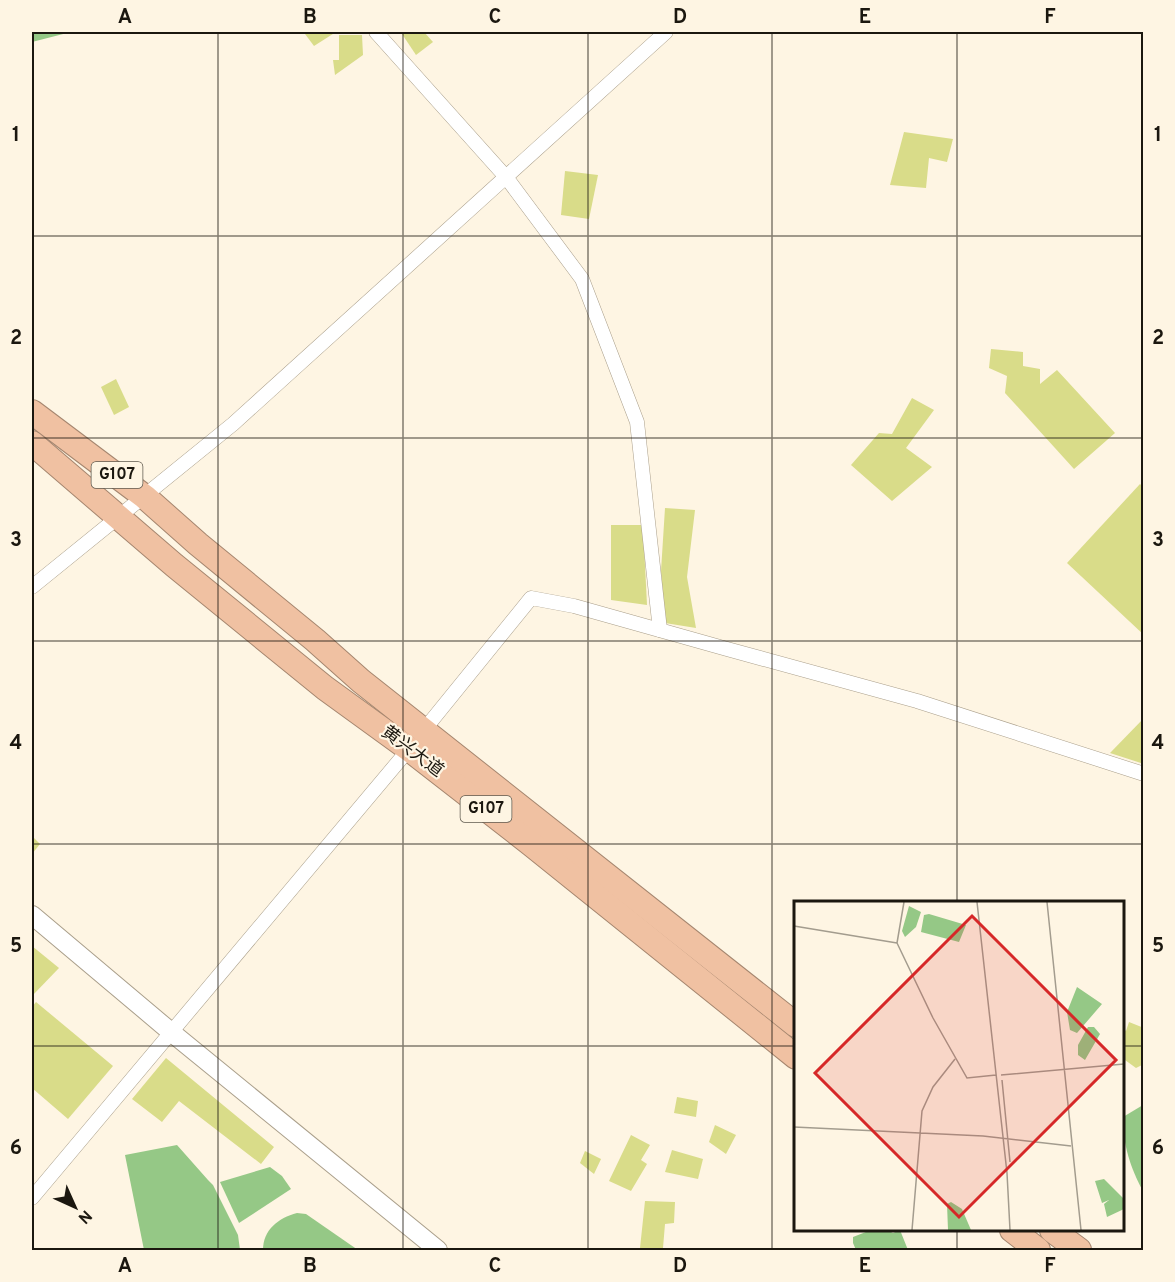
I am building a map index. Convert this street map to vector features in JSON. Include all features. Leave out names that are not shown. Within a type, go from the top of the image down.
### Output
[{"type":"highway","name":"黄兴大道","points":[[32,412],[145,496],[198,544],[361,681],[794,1024]]},
{"type":"highway","name":"黄兴大道","points":[[32,443],[118,518],[325,688],[409,749],[531,844],[794,1056]]},
{"type":"highway","points":[[220,603],[214,592],[217,580],[227,576],[240,579]]},
{"type":"highway","points":[[1013,1231],[1038,1251]]},
{"type":"highway","points":[[1053,1231],[1079,1251]]},
{"type":"street","points":[[376,32],[506,177],[582,279],[637,422],[660,630]]},
{"type":"street","points":[[32,587],[233,424],[666,32]]},
{"type":"street","points":[[424,730],[531,598],[574,606],[916,701],[1143,774]]},
{"type":"street","points":[[32,1198],[409,749]]},
{"type":"street","points":[[32,915],[438,1251]]},
{"type":"shaded area","points":[[32,32],[71,32],[32,42]]},
{"type":"shaded area","points":[[1143,1105],[1143,1191],[1128,1156],[1124,1136],[1124,1116]]},
{"type":"shaded area","points":[[177,1145],[213,1185],[238,1235],[240,1250],[144,1250],[125,1155]]},
{"type":"shaded area","points":[[270,1167],[282,1176],[291,1189],[239,1223],[220,1182]]},
{"type":"shaded area","points":[[297,1213],[306,1214],[358,1250],[263,1250],[266,1236],[273,1226]]},
{"type":"shaded area","points":[[868,1231],[893,1233],[900,1231],[908,1250],[856,1250],[853,1237]]},
{"type":"building","points":[[336,32],[314,46],[305,34]]},
{"type":"building","points":[[424,32],[433,42],[416,55],[402,34]]},
{"type":"building","points":[[339,35],[362,35],[363,55],[335,75],[333,60],[339,60]]},
{"type":"building","points":[[904,132],[953,139],[947,162],[929,158],[926,188],[890,185]]},
{"type":"building","points":[[565,171],[598,175],[589,219],[561,215]]},
{"type":"building","points":[[991,349],[1023,352],[1023,366],[1040,369],[1040,384],[1057,370],[1115,433],[1074,469],[1005,393],[1007,376],[989,368]]},
{"type":"building","points":[[116,379],[129,407],[114,415],[101,387]]},
{"type":"building","points":[[912,398],[934,410],[906,448],[932,467],[892,501],[851,465],[879,433],[892,434]]},
{"type":"building","points":[[1140,484],[1144,488],[1144,635],[1067,563]]},
{"type":"building","points":[[665,508],[695,510],[687,577],[696,628],[665,623],[661,571]]},
{"type":"building","points":[[611,525],[643,525],[647,605],[611,600]]},
{"type":"building","points":[[1144,718],[1144,764],[1110,753]]},
{"type":"building","points":[[32,836],[40,844],[32,854]]},
{"type":"building","points":[[32,946],[59,968],[32,996]]},
{"type":"building","points":[[36,1002],[113,1066],[68,1119],[32,1088],[32,1007]]},
{"type":"building","points":[[1129,1022],[1144,1028],[1144,1064],[1136,1068],[1124,1060],[1124,1029],[1126,1031]]},
{"type":"building","points":[[166,1058],[274,1147],[261,1164],[179,1101],[162,1122],[132,1099]]},
{"type":"building","points":[[677,1097],[698,1101],[696,1117],[674,1113]]},
{"type":"building","points":[[715,1125],[736,1135],[726,1154],[709,1142]]},
{"type":"building","points":[[631,1135],[650,1145],[641,1160],[647,1164],[631,1191],[609,1181]]},
{"type":"building","points":[[672,1150],[703,1159],[698,1179],[665,1172]]},
{"type":"building","points":[[585,1151],[601,1159],[594,1174],[580,1163]]},
{"type":"building","points":[[645,1201],[675,1202],[674,1223],[665,1224],[663,1248],[640,1248]]}]
